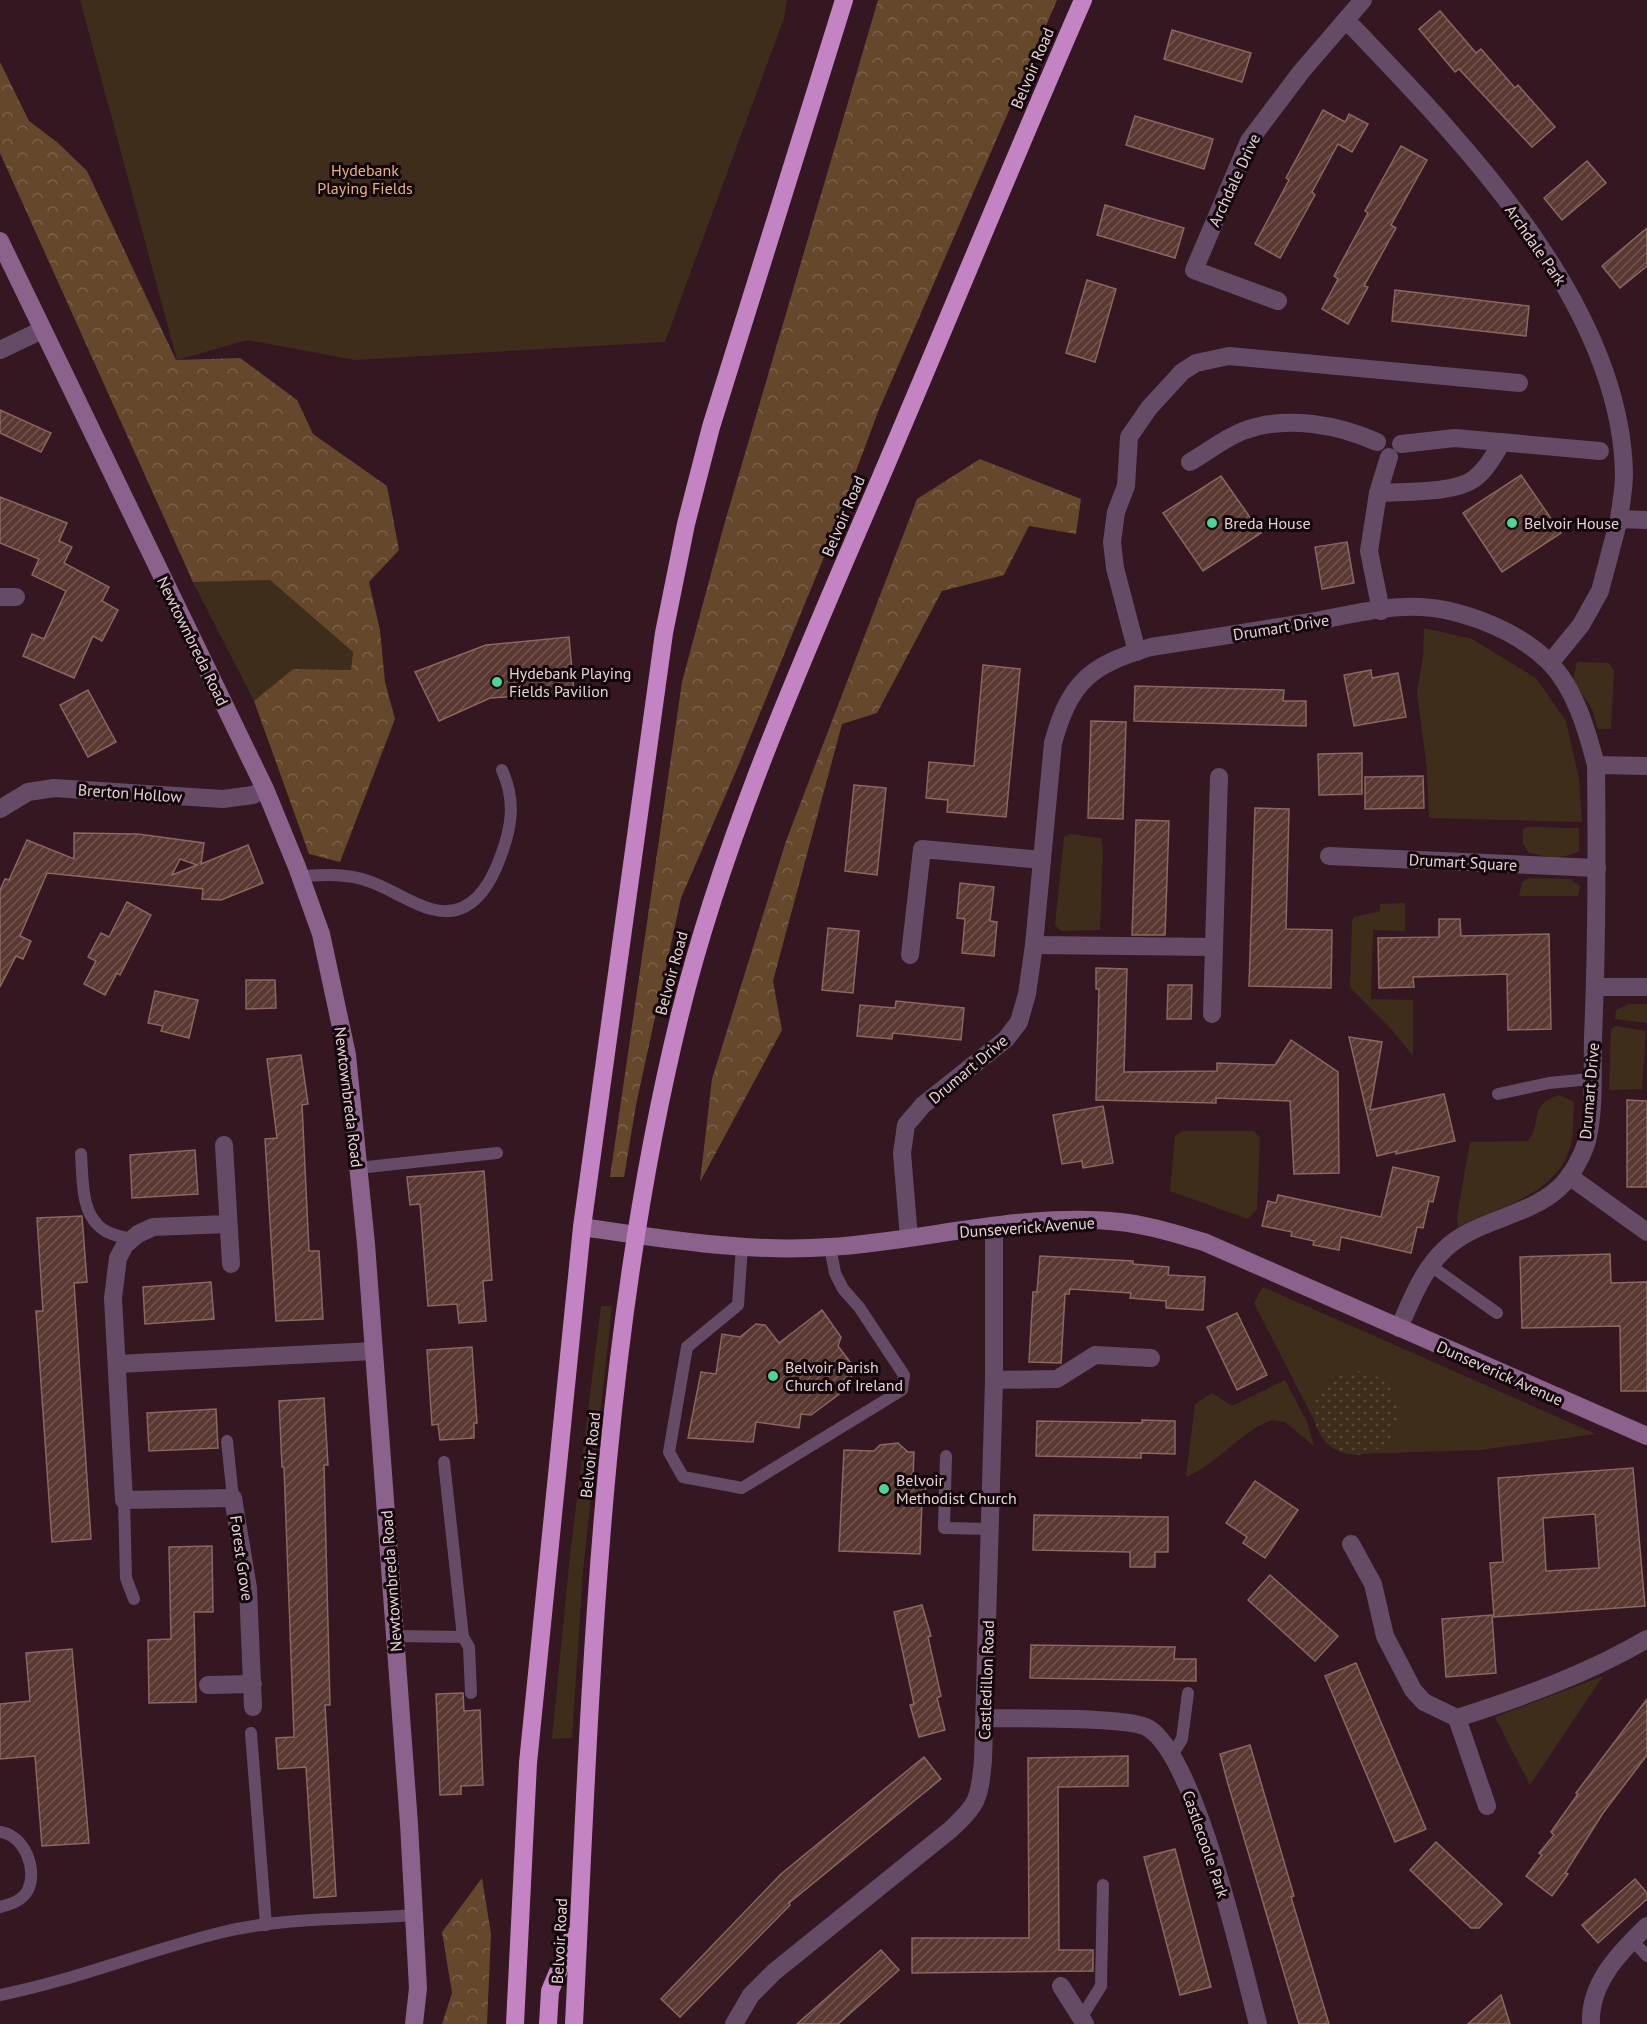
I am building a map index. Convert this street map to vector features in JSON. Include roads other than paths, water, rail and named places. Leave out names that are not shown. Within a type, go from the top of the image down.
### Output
[{"type":"highway","name":"Belvoir Road","points":[[515,2024],[528,1763],[582,1227],[664,633],[686,524],[711,427],[844,0]]},
{"type":"highway","name":"Belvoir Road","points":[[574,2024],[606,1482],[620,1354],[637,1235],[680,1014],[706,921],[760,769],[807,647],[1083,0]]},
{"type":"highway","points":[[548,2024],[550,1991],[579,1924]]},
{"type":"street","name":"Archdale Drive","points":[[1278,302],[1194,270],[1249,141],[1301,72],[1363,0]]},
{"type":"street","name":"Archdale Park","points":[[1346,20],[1451,130],[1533,236],[1575,302],[1598,356],[1619,422],[1624,475],[1619,519],[1600,591],[1581,625],[1550,663]]},
{"type":"street","name":"Newtownbreda Road","points":[[0,241],[265,789],[321,934],[347,1054],[374,1351],[414,1915],[418,1988],[414,2024]]},
{"type":"street","points":[[0,350],[42,330]]},
{"type":"street","points":[[1137,652],[1115,568],[1113,525],[1126,486],[1129,437],[1149,408],[1182,372],[1196,363],[1229,356],[1520,383]]},
{"type":"street","points":[[1190,462],[1245,430],[1277,422],[1348,430],[1377,442],[1381,435],[1389,433],[1397,436],[1395,450],[1378,493],[1370,551],[1381,611]]},
{"type":"street","points":[[1395,450],[1455,438],[1600,450]]},
{"type":"street","points":[[1378,493],[1448,488],[1472,480],[1487,467],[1502,442]]},
{"type":"street","points":[[1619,519],[1647,520]]},
{"type":"street","name":"Drumart Drive","points":[[909,1238],[902,1153],[906,1125],[923,1106],[1006,1039],[1020,1022],[1027,994],[1034,945],[1053,743],[1061,714],[1076,689],[1091,672],[1116,657],[1137,652],[1403,607],[1450,610],[1487,623],[1521,641],[1550,663],[1570,694],[1588,732],[1596,765],[1597,868],[1595,987],[1587,1142],[1569,1176],[1560,1187],[1538,1203],[1474,1231],[1444,1249],[1421,1280],[1399,1328]]},
{"type":"street","points":[[1596,765],[1647,766]]},
{"type":"street","points":[[1212,1014],[1219,777]]},
{"type":"street","name":"Brerton Hollow","points":[[3,800],[28,792],[54,788],[223,799],[240,798],[265,789]]},
{"type":"street","points":[[910,955],[922,849],[1042,860]]},
{"type":"street","name":"Drumart Square","points":[[1329,856],[1597,868]]},
{"type":"street","points":[[1034,945],[1214,947]]},
{"type":"street","points":[[1595,987],[1647,987]]},
{"type":"street","points":[[224,1145],[231,1264]]},
{"type":"street","points":[[1569,1176],[1647,1232]]},
{"type":"street","name":"Dunseverick Avenue","points":[[582,1227],[767,1248],[830,1247],[1068,1220],[1119,1222],[1154,1228],[1204,1242],[1647,1436]]},
{"type":"street","points":[[124,1500],[114,1276],[118,1258],[131,1239],[153,1227],[228,1224]]},
{"type":"street","name":"Castledillon Road","points":[[734,2024],[752,1995],[774,1972],[969,1813],[979,1797],[984,1718],[994,1380],[994,1227]]},
{"type":"street","points":[[117,1364],[374,1351]]},
{"type":"street","points":[[994,1380],[1057,1379],[1095,1355],[1151,1358]]},
{"type":"street","name":"Forest Grove","points":[[124,1500],[233,1498],[248,1588],[254,1707]]},
{"type":"street","points":[[1351,1544],[1373,1584],[1385,1636],[1413,1690],[1424,1702],[1457,1718],[1553,1686],[1614,1658],[1647,1639]]},
{"type":"street","points":[[208,1685],[253,1684]]},
{"type":"street","name":"Castlecoole Park","points":[[984,1718],[1113,1721],[1148,1727],[1171,1757],[1199,1814],[1217,1866],[1258,2024]]},
{"type":"street","points":[[1457,1718],[1487,1806]]},
{"type":"street","points":[[1591,2024],[1597,1990],[1614,1957],[1647,1926]]},
{"type":"street","points":[[1061,1986],[1083,2021]]},
{"type":"lane","points":[[300,876],[352,876],[371,881],[432,910],[455,910],[474,903],[488,884],[507,839],[513,813],[511,789],[502,770]]},
{"type":"lane","points":[[1498,1094],[1549,1083],[1591,1079]]},
{"type":"lane","points":[[358,1168],[497,1153]]},
{"type":"lane","points":[[81,1154],[85,1200],[93,1220],[104,1231],[131,1239]]},
{"type":"lane","points":[[742,1246],[738,1305],[687,1347],[669,1452],[683,1477],[742,1488],[902,1390],[904,1375],[859,1307],[843,1288],[835,1273],[830,1247]]},
{"type":"lane","points":[[1431,1266],[1497,1313]]},
{"type":"lane","points":[[227,1441],[233,1498]]},
{"type":"lane","points":[[946,1456],[944,1528],[990,1529]]},
{"type":"lane","points":[[444,1462],[463,1637],[469,1647],[471,1693]]},
{"type":"lane","points":[[124,1500],[126,1578],[134,1599]]},
{"type":"lane","points":[[395,1636],[463,1637]]},
{"type":"lane","points":[[1171,1757],[1182,1739],[1188,1694]]},
{"type":"lane","points":[[251,1733],[266,1925]]},
{"type":"lane","points":[[0,1832],[17,1840],[27,1856],[32,1876],[27,1891],[16,1902],[0,1907]]},
{"type":"lane","points":[[1083,2021],[1101,1986],[1103,1885]]},
{"type":"lane","points":[[0,1995],[48,1985],[223,1932],[266,1925],[414,1915]]},
{"type":"lane","points":[[1632,1940],[1647,1956]]},
{"type":"place","name":"Breda House","points":[[1212,523]]},
{"type":"place","name":"Belvoir House","points":[[1512,523]]},
{"type":"place","name":"Hydebank Playing Fields Pavilion","points":[[497,682]]},
{"type":"place","name":"Belvoir Parish Church of Ireland","points":[[773,1376]]},
{"type":"place","name":"Belvoir Methodist Church","points":[[884,1489]]},
{"type":"park label","name":"Hydebank Playing Fields","points":[[365,179]]}]
